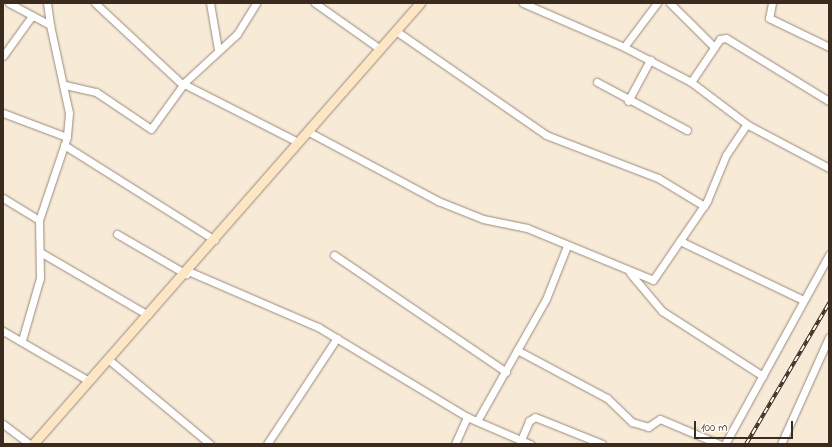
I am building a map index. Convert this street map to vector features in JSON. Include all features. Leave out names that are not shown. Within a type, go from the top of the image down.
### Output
[{"type":"street","points":[[9,3],[50,25]]},
{"type":"street","points":[[22,340],[37,294],[40,252],[39,220],[67,136],[65,85],[50,25],[48,3]]},
{"type":"street","points":[[95,3],[184,85],[298,142]]},
{"type":"street","points":[[210,3],[218,50]]},
{"type":"street","points":[[65,85],[90,89],[151,129],[184,85],[218,50],[237,34],[256,3]]},
{"type":"street","points":[[315,3],[380,49]]},
{"type":"street","points":[[33,444],[187,272],[307,131],[420,3]]},
{"type":"street","points":[[523,3],[624,47],[691,82],[747,124],[829,168]]},
{"type":"street","points":[[624,47],[658,3]]},
{"type":"street","points":[[670,3],[714,47]]},
{"type":"street","points":[[772,3],[768,18],[829,47]]},
{"type":"street","points":[[3,56],[32,16]]},
{"type":"street","points":[[396,31],[546,135],[658,178],[704,206]]},
{"type":"street","points":[[691,82],[714,47],[726,38],[829,101]]},
{"type":"street","points":[[628,101],[650,60]]},
{"type":"street","points":[[597,82],[628,101],[688,130]]},
{"type":"street","points":[[3,113],[67,136]]},
{"type":"street","points":[[307,131],[438,201],[483,219],[527,228],[630,272],[656,280],[680,240],[704,206],[726,155],[747,124]]},
{"type":"street","points":[[64,145],[214,240]]},
{"type":"street","points":[[3,198],[39,220]]},
{"type":"street","points":[[117,234],[187,272],[288,312],[337,338],[467,417],[530,444]]},
{"type":"street","points":[[680,240],[803,300]]},
{"type":"street","points":[[477,421],[546,299],[567,246]]},
{"type":"street","points":[[40,252],[148,315]]},
{"type":"street","points":[[334,255],[506,372]]},
{"type":"street","points":[[725,444],[829,255]]},
{"type":"street","points":[[630,272],[662,311],[763,376]]},
{"type":"street","points":[[3,331],[22,340],[88,381]]},
{"type":"street","points":[[782,444],[829,337]]},
{"type":"street","points":[[267,444],[337,338]]},
{"type":"street","points":[[517,350],[607,398],[632,422],[648,426],[660,419],[719,444]]},
{"type":"street","points":[[108,359],[210,444]]},
{"type":"street","points":[[455,444],[467,417]]},
{"type":"street","points":[[520,440],[528,421],[535,417],[602,444]]},
{"type":"street","points":[[3,424],[30,444]]},
{"type":"railway","points":[[746,444],[829,303]]}]
